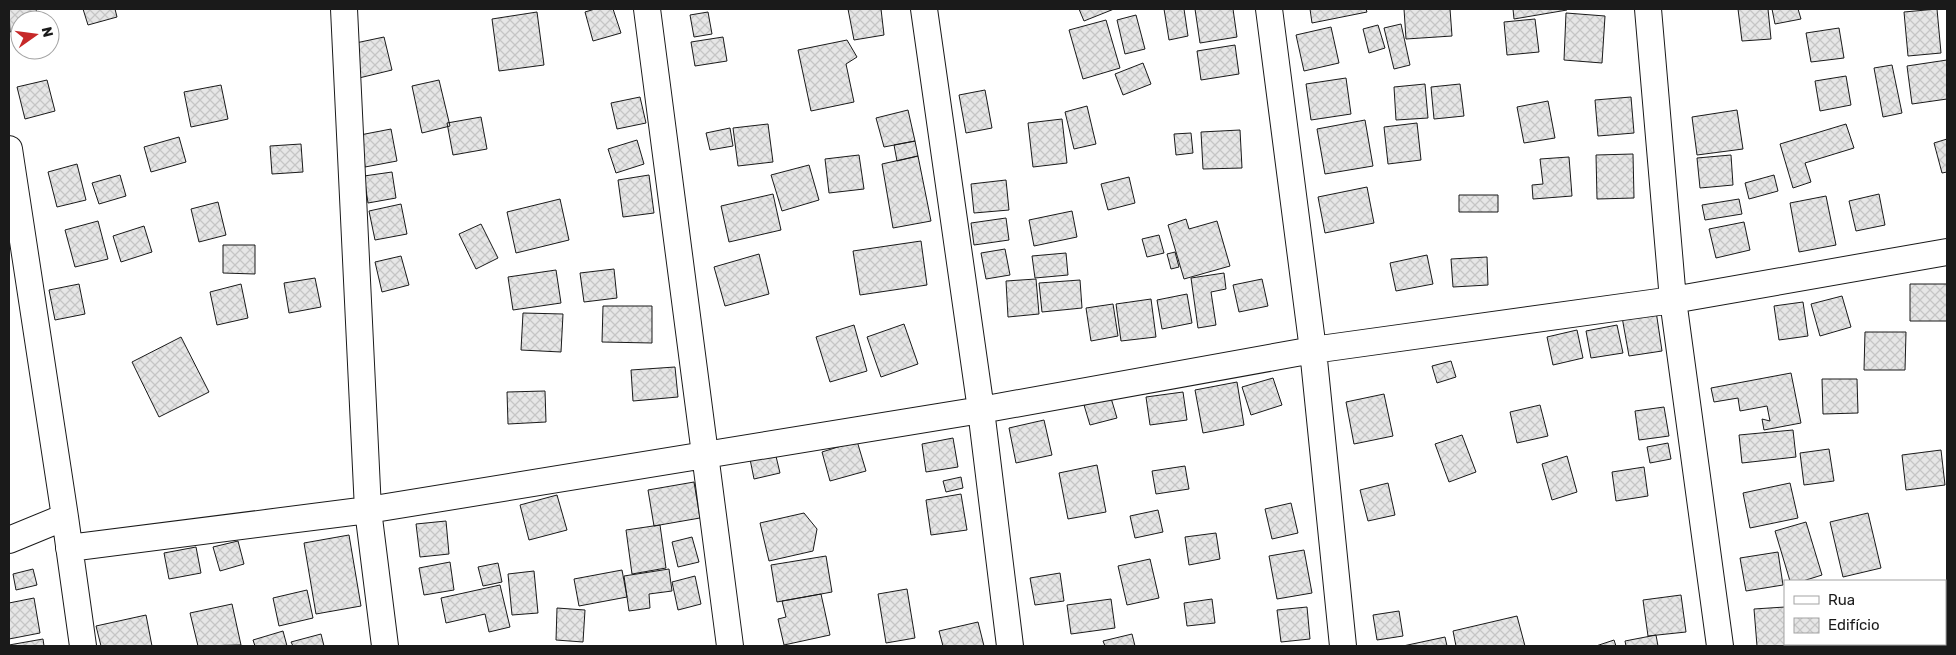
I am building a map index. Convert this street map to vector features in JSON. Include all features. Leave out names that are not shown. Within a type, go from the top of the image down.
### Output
[{"type":"street","points":[[344,9],[368,510],[386,646]]},
{"type":"street","points":[[647,9],[730,646]]},
{"type":"street","points":[[924,9],[981,410],[1010,646]]},
{"type":"street","points":[[1269,9],[1313,350],[1343,646]]},
{"type":"street","points":[[1648,9],[1673,300],[1720,646]]},
{"type":"street","points":[[9,149],[83,646]]},
{"type":"street","points":[[69,548],[368,510],[981,410],[1313,350],[1673,300],[1947,252]]},
{"type":"street","points":[[9,540],[65,517]]},
{"type":"building","points":[[9,9],[36,9],[10,10],[10,32]]},
{"type":"building","points":[[83,9],[115,9],[117,17],[88,25]]},
{"type":"building","points":[[595,9],[613,9],[621,33],[593,41],[585,12]]},
{"type":"building","points":[[848,9],[881,9],[884,35],[854,40]]},
{"type":"building","points":[[1079,9],[1114,9],[1084,21]]},
{"type":"building","points":[[1164,9],[1184,9],[1188,36],[1169,40]]},
{"type":"building","points":[[1195,9],[1233,9],[1237,37],[1200,43]]},
{"type":"building","points":[[1310,9],[1366,9],[1367,12],[1312,23]]},
{"type":"building","points":[[1404,9],[1450,9],[1452,36],[1406,39]]},
{"type":"building","points":[[1513,9],[1566,9],[1567,10],[1514,19]]},
{"type":"building","points":[[1738,9],[1768,9],[1771,39],[1742,41]]},
{"type":"building","points":[[1772,9],[1798,9],[1801,19],[1775,24]]},
{"type":"building","points":[[1937,9],[1941,53],[1908,56],[1904,12]]},
{"type":"building","points":[[537,12],[544,65],[499,71],[492,19]]},
{"type":"building","points":[[708,12],[712,34],[694,37],[690,15]]},
{"type":"building","points":[[1566,13],[1605,16],[1602,63],[1564,60]]},
{"type":"building","points":[[1136,15],[1145,49],[1125,54],[1117,20]]},
{"type":"building","points":[[1535,19],[1539,52],[1507,55],[1504,22]]},
{"type":"building","points":[[1106,20],[1120,68],[1083,79],[1069,30]]},
{"type":"building","points":[[1401,24],[1410,65],[1394,69],[1384,28]]},
{"type":"building","points":[[1378,25],[1385,48],[1369,53],[1363,29]]},
{"type":"building","points":[[1331,27],[1339,63],[1304,71],[1296,35]]},
{"type":"building","points":[[1839,28],[1844,58],[1811,62],[1806,33]]},
{"type":"building","points":[[384,37],[392,70],[359,78],[351,44]]},
{"type":"building","points":[[723,37],[727,61],[695,66],[691,42]]},
{"type":"building","points":[[847,40],[857,57],[846,64],[854,102],[811,111],[798,50]]},
{"type":"building","points":[[1235,45],[1239,74],[1201,80],[1197,51]]},
{"type":"building","points":[[1947,60],[1947,99],[1912,104],[1907,66]]},
{"type":"building","points":[[1143,63],[1151,84],[1123,95],[1115,74]]},
{"type":"building","points":[[1892,65],[1902,113],[1883,117],[1874,68]]},
{"type":"building","points":[[1846,76],[1851,105],[1820,111],[1815,81]]},
{"type":"building","points":[[1346,78],[1351,114],[1311,120],[1306,84]]},
{"type":"building","points":[[47,80],[55,111],[25,119],[17,87]]},
{"type":"building","points":[[439,80],[450,126],[422,133],[412,86]]},
{"type":"building","points":[[1425,84],[1428,118],[1396,120],[1394,87]]},
{"type":"building","points":[[1460,84],[1464,116],[1434,119],[1431,87]]},
{"type":"building","points":[[221,85],[228,119],[191,127],[184,92]]},
{"type":"building","points":[[985,90],[992,128],[966,133],[959,95]]},
{"type":"building","points":[[640,97],[646,123],[617,129],[611,103]]},
{"type":"building","points":[[1631,97],[1634,133],[1598,136],[1595,100]]},
{"type":"building","points":[[1548,101],[1555,138],[1524,143],[1517,107]]},
{"type":"building","points":[[1087,106],[1096,144],[1074,149],[1065,112]]},
{"type":"building","points":[[908,110],[915,141],[884,147],[876,118]]},
{"type":"building","points":[[1737,110],[1743,149],[1697,155],[1692,117]]},
{"type":"building","points":[[481,117],[487,149],[453,155],[447,123]]},
{"type":"building","points":[[1062,119],[1067,163],[1033,167],[1028,123]]},
{"type":"building","points":[[1365,120],[1373,166],[1325,174],[1317,129]]},
{"type":"building","points":[[1417,123],[1421,160],[1388,164],[1384,127]]},
{"type":"building","points":[[768,124],[773,162],[738,166],[733,128]]},
{"type":"building","points":[[1846,124],[1854,148],[1805,163],[1811,182],[1793,188],[1780,144]]},
{"type":"building","points":[[730,128],[733,146],[710,150],[706,133]]},
{"type":"building","points":[[391,129],[397,161],[365,167],[360,135]]},
{"type":"building","points":[[1240,130],[1242,168],[1203,169],[1201,132]]},
{"type":"building","points":[[1191,133],[1193,153],[1176,155],[1174,134]]},
{"type":"building","points":[[179,137],[186,162],[151,172],[144,147]]},
{"type":"building","points":[[1947,139],[1947,172],[1942,173],[1934,143]]},
{"type":"building","points":[[637,140],[644,164],[616,173],[608,149]]},
{"type":"building","points":[[915,141],[918,156],[897,161],[894,145]]},
{"type":"building","points":[[301,144],[303,172],[272,174],[270,146]]},
{"type":"building","points":[[1633,154],[1634,198],[1597,199],[1596,155]]},
{"type":"building","points":[[859,155],[864,189],[829,193],[825,159]]},
{"type":"building","points":[[1731,155],[1733,185],[1700,188],[1697,158]]},
{"type":"building","points":[[918,156],[931,221],[893,228],[882,164]]},
{"type":"building","points":[[1569,157],[1572,196],[1533,199],[1532,185],[1543,184],[1540,159]]},
{"type":"building","points":[[77,164],[86,200],[57,207],[48,172]]},
{"type":"building","points":[[809,165],[819,200],[782,211],[771,175]]},
{"type":"building","points":[[392,172],[396,198],[368,203],[364,176]]},
{"type":"building","points":[[120,175],[126,196],[99,204],[92,183]]},
{"type":"building","points":[[649,175],[654,213],[623,217],[618,180]]},
{"type":"building","points":[[1774,175],[1778,191],[1749,199],[1745,183]]},
{"type":"building","points":[[1129,177],[1135,203],[1108,210],[1101,184]]},
{"type":"building","points":[[1006,180],[1009,210],[974,213],[971,184]]},
{"type":"building","points":[[1367,187],[1374,223],[1325,233],[1318,197]]},
{"type":"building","points":[[773,194],[781,230],[729,242],[721,206]]},
{"type":"building","points":[[1879,194],[1885,225],[1856,231],[1849,201]]},
{"type":"building","points":[[1459,195],[1498,195],[1498,212],[1459,212]]},
{"type":"building","points":[[1826,196],[1836,245],[1799,252],[1790,203]]},
{"type":"building","points":[[560,199],[569,240],[516,253],[507,212]]},
{"type":"building","points":[[1739,199],[1742,214],[1705,220],[1702,205]]},
{"type":"building","points":[[218,202],[226,235],[199,242],[191,209]]},
{"type":"building","points":[[401,204],[407,234],[375,240],[369,211]]},
{"type":"building","points":[[1072,211],[1077,237],[1034,246],[1029,220]]},
{"type":"building","points":[[1006,218],[1009,240],[974,245],[971,223]]},
{"type":"building","points":[[1186,219],[1189,229],[1217,221],[1230,266],[1184,279],[1168,225]]},
{"type":"building","points":[[98,221],[108,259],[75,267],[65,230]]},
{"type":"building","points":[[1744,222],[1750,250],[1716,258],[1709,229]]},
{"type":"building","points":[[481,224],[498,258],[476,269],[459,234]]},
{"type":"building","points":[[144,226],[152,252],[121,262],[113,236]]},
{"type":"building","points":[[1159,235],[1164,253],[1147,257],[1142,239]]},
{"type":"building","points":[[921,241],[927,285],[860,295],[853,251]]},
{"type":"building","points":[[223,245],[255,245],[255,274],[223,273]]},
{"type":"building","points":[[1005,249],[1010,275],[986,279],[981,253]]},
{"type":"building","points":[[1175,252],[1179,267],[1171,269],[1167,254]]},
{"type":"building","points":[[1066,253],[1068,275],[1035,278],[1032,256]]},
{"type":"building","points":[[759,254],[769,294],[725,306],[714,267]]},
{"type":"building","points":[[1427,255],[1433,284],[1396,291],[1390,263]]},
{"type":"building","points":[[401,256],[409,285],[382,292],[375,262]]},
{"type":"building","points":[[1487,257],[1488,285],[1453,287],[1451,259]]},
{"type":"building","points":[[614,269],[617,298],[584,302],[580,273]]},
{"type":"building","points":[[556,270],[561,303],[513,310],[508,277]]},
{"type":"building","points":[[1224,273],[1226,289],[1211,292],[1216,325],[1198,328],[1191,278]]},
{"type":"building","points":[[315,278],[321,307],[289,313],[284,283]]},
{"type":"building","points":[[1036,279],[1039,314],[1008,317],[1006,281]]},
{"type":"building","points":[[1262,279],[1268,306],[1239,312],[1233,285]]},
{"type":"building","points":[[1080,280],[1082,308],[1042,312],[1039,283]]},
{"type":"building","points":[[79,284],[85,314],[55,320],[49,290]]},
{"type":"building","points":[[241,284],[248,318],[217,325],[210,292]]},
{"type":"building","points":[[1910,284],[1947,284],[1947,321],[1910,321]]},
{"type":"building","points":[[1187,294],[1192,323],[1162,329],[1157,300]]},
{"type":"building","points":[[1842,296],[1851,327],[1820,336],[1811,304]]},
{"type":"building","points":[[1151,299],[1156,337],[1121,341],[1116,304]]},
{"type":"building","points":[[1803,302],[1808,336],[1779,340],[1774,306]]},
{"type":"building","points":[[1113,304],[1118,336],[1091,341],[1086,308]]},
{"type":"building","points":[[603,306],[652,306],[652,343],[602,342]]},
{"type":"building","points":[[1656,311],[1662,351],[1629,356],[1622,317]]},
{"type":"building","points":[[523,313],[563,314],[561,352],[521,350]]},
{"type":"building","points":[[904,324],[918,364],[881,377],[867,337]]},
{"type":"building","points":[[854,325],[867,371],[830,382],[816,337]]},
{"type":"building","points":[[1617,325],[1623,353],[1591,358],[1586,331]]},
{"type":"building","points":[[1577,330],[1583,358],[1553,365],[1547,337]]},
{"type":"building","points":[[1865,332],[1906,332],[1905,370],[1864,370]]},
{"type":"building","points":[[181,337],[209,392],[159,417],[132,362]]},
{"type":"building","points":[[1451,361],[1456,377],[1437,383],[1432,366]]},
{"type":"building","points":[[675,367],[678,397],[633,401],[631,370]]},
{"type":"building","points":[[1791,373],[1801,423],[1764,430],[1762,419],[1770,421],[1767,406],[1740,411],[1738,398],[1714,402],[1711,388]]},
{"type":"building","points":[[1273,378],[1282,405],[1251,415],[1242,387]]},
{"type":"building","points":[[1822,379],[1857,379],[1858,413],[1823,414]]},
{"type":"building","points":[[1237,382],[1244,425],[1203,433],[1195,390]]},
{"type":"building","points":[[545,391],[546,422],[508,424],[507,392]]},
{"type":"building","points":[[1183,392],[1187,420],[1150,425],[1146,397]]},
{"type":"building","points":[[1384,394],[1393,436],[1354,444],[1346,402]]},
{"type":"building","points":[[1111,398],[1117,418],[1090,425],[1084,405]]},
{"type":"building","points":[[1540,405],[1548,436],[1517,443],[1510,412]]},
{"type":"building","points":[[1664,407],[1669,436],[1639,440],[1635,411]]},
{"type":"building","points":[[1044,420],[1052,455],[1016,463],[1009,428]]},
{"type":"building","points":[[1793,430],[1796,457],[1742,463],[1739,435]]},
{"type":"building","points":[[1462,435],[1476,472],[1449,482],[1435,444]]},
{"type":"building","points":[[953,438],[958,467],[926,472],[922,444]]},
{"type":"building","points":[[857,441],[866,471],[830,481],[822,452]]},
{"type":"building","points":[[1668,443],[1671,459],[1650,463],[1647,447]]},
{"type":"building","points":[[774,448],[780,473],[754,479],[749,454]]},
{"type":"building","points":[[1829,449],[1834,481],[1804,485],[1800,453]]},
{"type":"building","points":[[1941,450],[1945,485],[1906,490],[1902,455]]},
{"type":"building","points":[[1567,456],[1577,492],[1552,500],[1542,464]]},
{"type":"building","points":[[1097,465],[1106,512],[1068,519],[1059,473]]},
{"type":"building","points":[[1185,466],[1189,489],[1156,494],[1152,471]]},
{"type":"building","points":[[1644,467],[1648,496],[1616,501],[1612,472]]},
{"type":"building","points":[[961,477],[963,488],[946,492],[943,481]]},
{"type":"building","points":[[694,482],[700,518],[654,526],[648,490]]},
{"type":"building","points":[[1388,483],[1395,515],[1368,521],[1360,490]]},
{"type":"building","points":[[1790,483],[1798,518],[1750,528],[1743,493]]},
{"type":"building","points":[[961,494],[967,530],[931,535],[926,500]]},
{"type":"building","points":[[557,495],[567,530],[529,540],[520,505]]},
{"type":"building","points":[[1291,503],[1298,533],[1272,539],[1265,509]]},
{"type":"building","points":[[1158,510],[1163,532],[1135,538],[1130,516]]},
{"type":"building","points":[[804,513],[817,529],[813,551],[769,561],[760,523]]},
{"type":"building","points":[[1868,513],[1881,568],[1843,577],[1830,522]]},
{"type":"building","points":[[446,521],[449,554],[420,557],[416,524]]},
{"type":"building","points":[[1806,522],[1822,575],[1806,580],[1790,580],[1775,531]]},
{"type":"building","points":[[660,525],[666,568],[632,574],[626,530]]},
{"type":"building","points":[[1216,533],[1220,559],[1189,565],[1185,537]]},
{"type":"building","points":[[349,535],[361,606],[316,614],[304,543]]},
{"type":"building","points":[[692,537],[699,562],[678,567],[672,542]]},
{"type":"building","points":[[238,541],[244,564],[220,571],[213,547]]},
{"type":"building","points":[[196,547],[201,573],[169,579],[164,553]]},
{"type":"building","points":[[1304,550],[1312,593],[1277,599],[1269,556]]},
{"type":"building","points":[[1778,552],[1783,585],[1746,591],[1740,558]]},
{"type":"building","points":[[826,556],[832,592],[777,602],[771,565]]},
{"type":"building","points":[[1150,559],[1159,598],[1127,605],[1118,566]]},
{"type":"building","points":[[450,562],[454,590],[424,595],[419,568]]},
{"type":"building","points":[[498,563],[502,582],[483,586],[478,567]]},
{"type":"building","points":[[33,569],[37,585],[16,590],[13,574]]},
{"type":"building","points":[[669,569],[672,591],[649,594],[650,608],[629,611],[624,576]]},
{"type":"building","points":[[622,570],[627,597],[579,606],[574,579]]},
{"type":"building","points":[[534,571],[538,613],[512,615],[508,574]]},
{"type":"building","points":[[1060,573],[1064,601],[1035,605],[1030,578]]},
{"type":"building","points":[[695,576],[701,604],[678,610],[672,582]]},
{"type":"building","points":[[500,585],[510,627],[489,632],[485,614],[446,623],[441,598]]},
{"type":"building","points":[[907,589],[915,638],[886,643],[878,594]]},
{"type":"building","points":[[307,590],[313,618],[279,626],[273,598]]},
{"type":"building","points":[[821,594],[830,635],[784,645],[778,619],[786,617],[782,601]]},
{"type":"building","points":[[1681,595],[1686,632],[1648,636],[1643,600]]},
{"type":"building","points":[[34,598],[40,633],[9,639],[9,603]]},
{"type":"building","points":[[1111,599],[1115,628],[1071,634],[1067,605]]},
{"type":"building","points":[[1212,599],[1215,623],[1187,626],[1184,603]]},
{"type":"building","points":[[232,604],[241,645],[198,646],[190,613]]},
{"type":"building","points":[[1307,607],[1310,639],[1281,642],[1277,610]]},
{"type":"building","points":[[1784,607],[1784,645],[1803,646],[1757,646],[1754,609]]},
{"type":"building","points":[[557,608],[585,610],[583,642],[556,640]]},
{"type":"building","points":[[1399,611],[1403,636],[1377,640],[1373,615]]},
{"type":"building","points":[[146,615],[152,646],[101,646],[96,626]]},
{"type":"building","points":[[1517,616],[1525,646],[1456,646],[1453,631]]},
{"type":"building","points":[[978,622],[984,646],[943,646],[939,631]]},
{"type":"building","points":[[283,631],[287,646],[255,646],[253,640]]},
{"type":"building","points":[[321,634],[324,646],[293,646],[291,642]]},
{"type":"building","points":[[1132,634],[1135,646],[1105,646],[1103,641]]},
{"type":"building","points":[[1656,635],[1658,646],[1626,646],[1625,641]]},
{"type":"building","points":[[1445,637],[1447,646],[1403,646]]},
{"type":"building","points":[[43,639],[44,646],[9,646],[9,645]]},
{"type":"building","points":[[1614,640],[1616,646],[1596,646]]},
{"type":"building","points":[[1828,645],[1849,645],[1849,646]]}]
